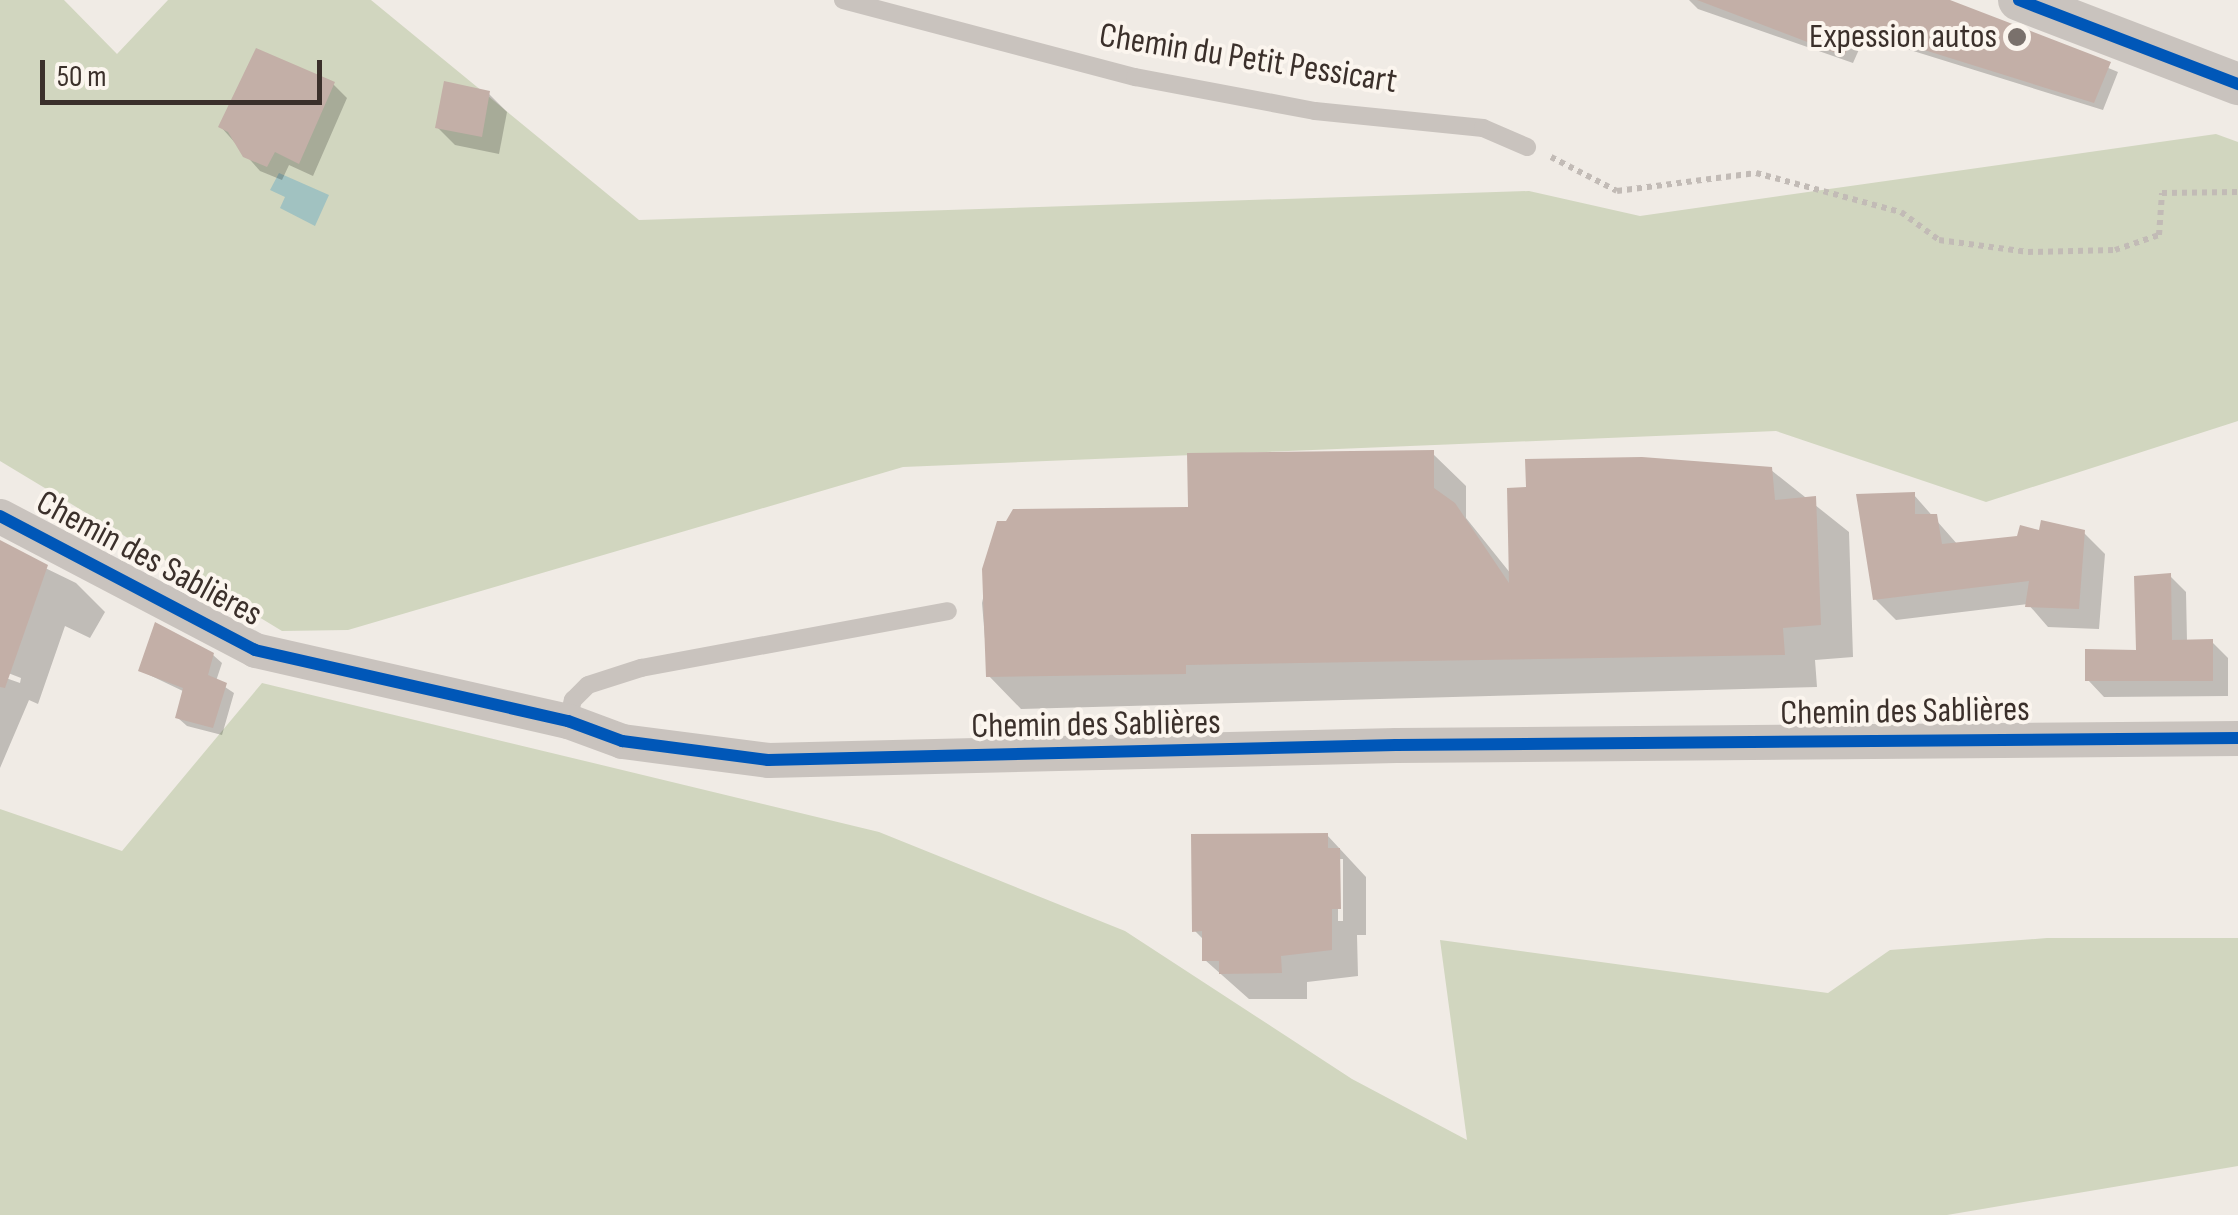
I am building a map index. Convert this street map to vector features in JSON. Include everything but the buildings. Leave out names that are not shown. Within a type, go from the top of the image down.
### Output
[{"type":"street","points":[[2020,0],[2238,84]]},
{"type":"street","name":"Chemin des Sablières","points":[[0,516],[255,650],[568,721],[622,741],[768,760],[1396,745],[2238,738]]},
{"type":"lane","name":"Chemin du Petit Pessicart","points":[[843,0],[1135,77],[1314,111],[1483,128],[1527,148]]},
{"type":"lane","points":[[568,721],[573,700],[588,684],[641,668],[948,611]]},
{"type":"path","points":[[1527,148],[1617,191],[1756,173],[1901,212],[1939,240],[2028,252],[2115,250],[2159,236],[2162,193],[2238,192]]},
{"type":"green space","points":[[0,0],[64,0],[117,54],[168,0],[371,0],[639,220],[1529,191],[1640,216],[2216,134],[2238,142],[2238,421],[1986,502],[1776,431],[903,467],[348,630],[282,631],[0,461]]},
{"type":"green space","points":[[262,683],[879,832],[1125,931],[1352,1079],[1467,1140],[1440,940],[1828,993],[1890,950],[2047,938],[2238,938],[2238,1166],[1947,1215],[0,1215],[0,809],[122,851]]},
{"type":"water","points":[[279,173],[329,195],[315,226],[280,208],[285,197],[270,190]]},
{"type":"cycle path","points":[[2019,0],[2238,84]]},
{"type":"cycle path","points":[[0,516],[255,650],[568,721],[622,741],[768,760],[1396,745],[2238,738]]},
{"type":"place","name":"Expession autos","points":[[2017,37]]}]
